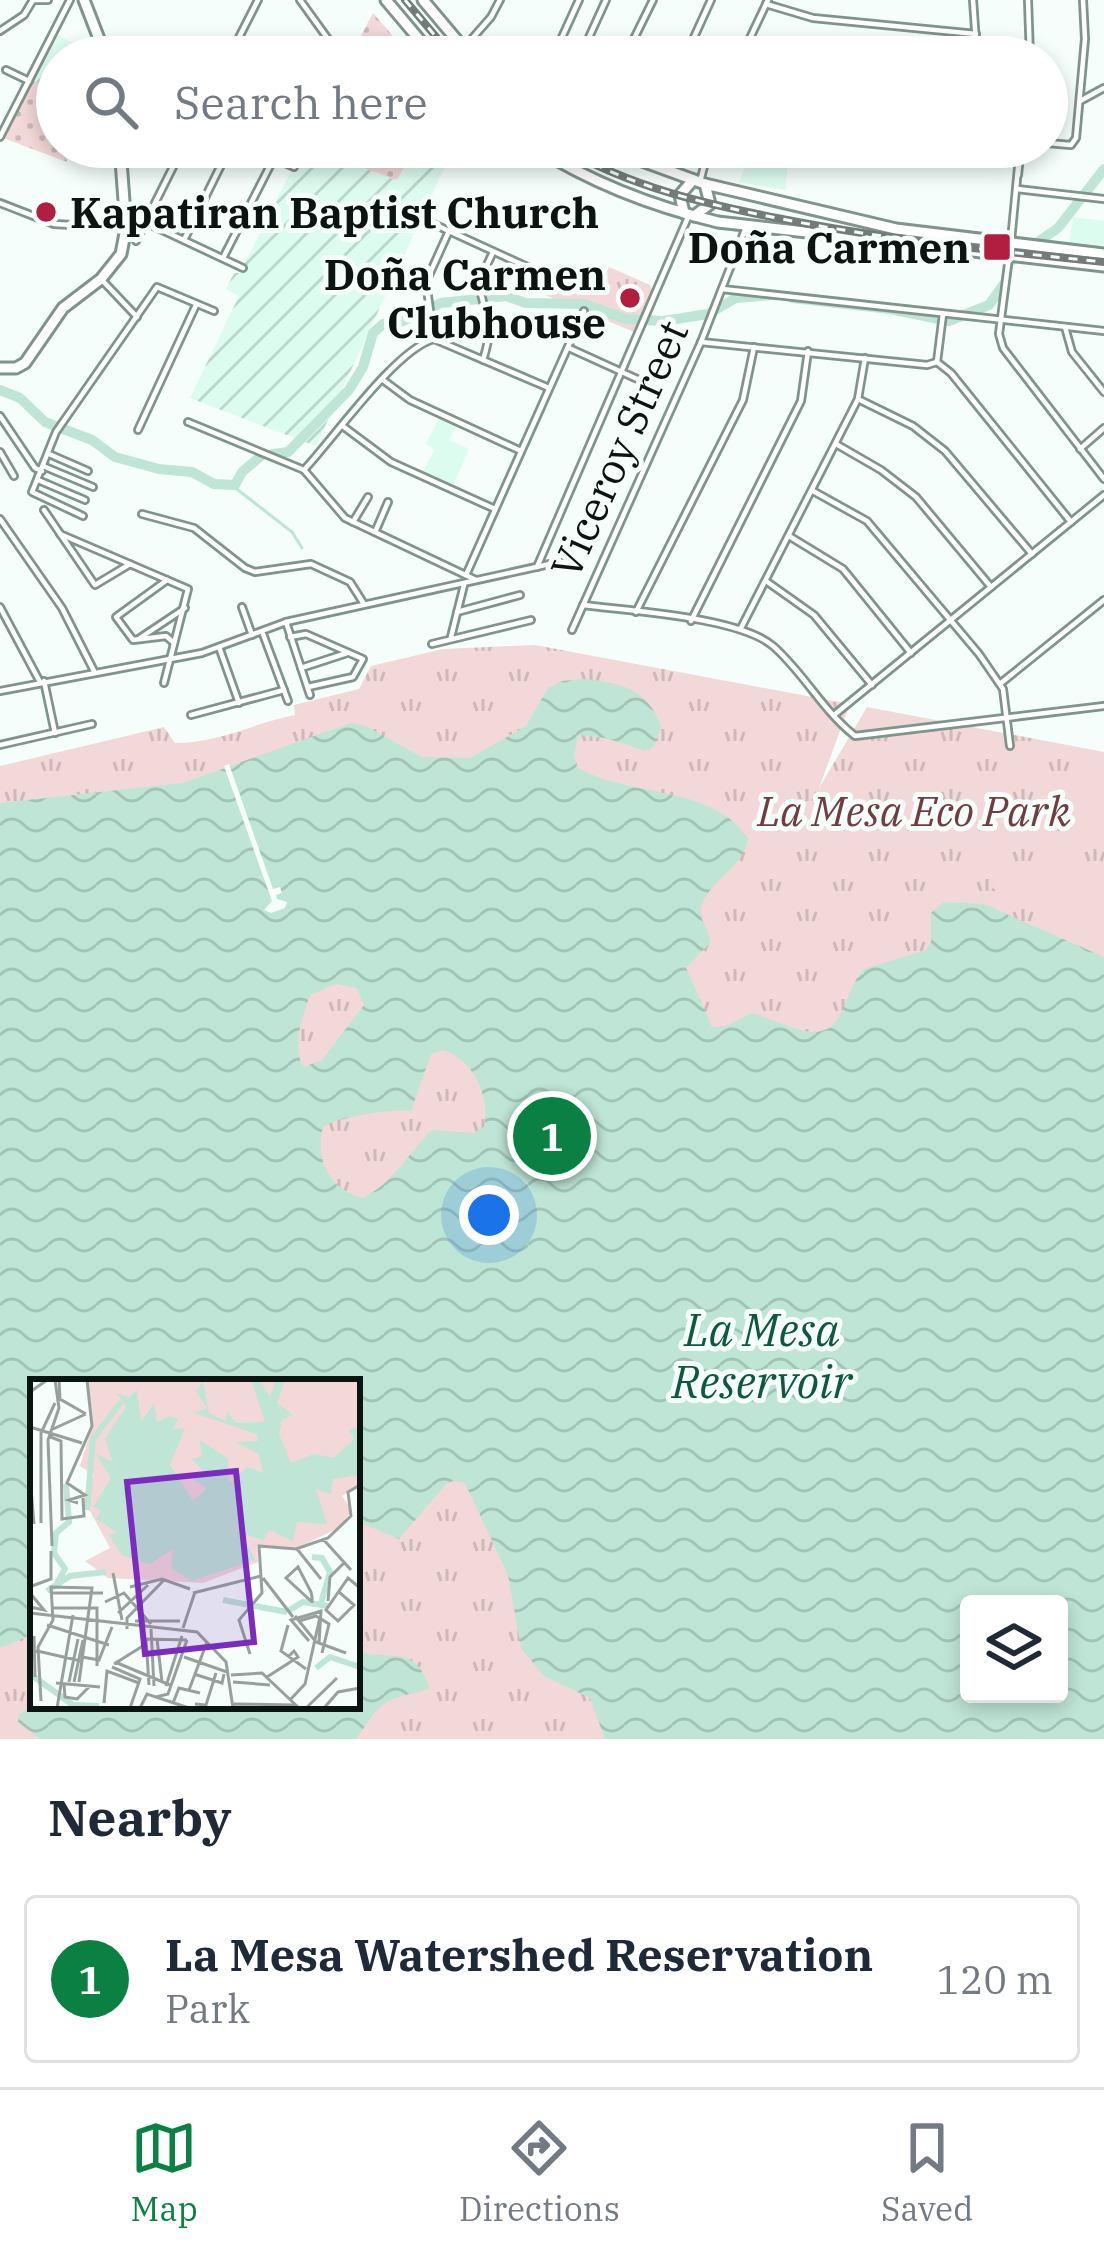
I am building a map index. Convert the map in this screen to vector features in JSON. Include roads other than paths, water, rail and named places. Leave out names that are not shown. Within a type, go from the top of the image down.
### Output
[{"type":"main road","points":[[84,0],[98,36]]},
{"type":"main road","points":[[386,0],[416,36]]},
{"type":"main road","points":[[423,0],[453,36]]},
{"type":"main road","points":[[0,368],[16,368],[25,362],[63,308],[101,279],[122,254],[126,228],[122,168]]},
{"type":"main road","points":[[573,168],[690,215],[746,226],[1104,254]]},
{"type":"main road","points":[[656,168],[896,229],[1104,266]]},
{"type":"main road","points":[[666,172],[676,191],[668,207]]},
{"type":"main road","points":[[690,215],[710,204],[699,182]]},
{"type":"main road","points":[[690,215],[680,195],[699,182]]},
{"type":"street","points":[[0,31],[36,0],[49,0]]},
{"type":"street","points":[[52,36],[70,0]]},
{"type":"street","points":[[240,36],[258,0]]},
{"type":"street","points":[[300,0],[326,36]]},
{"type":"street","points":[[478,36],[500,0]]},
{"type":"street","points":[[563,36],[579,0]]},
{"type":"street","points":[[590,36],[606,0]]},
{"type":"street","points":[[635,36],[652,0]]},
{"type":"street","points":[[695,36],[711,0]]},
{"type":"street","points":[[751,36],[766,2],[813,18],[976,34],[973,0]]},
{"type":"street","points":[[1028,0],[1029,36]]},
{"type":"street","points":[[1068,143],[1073,143],[1080,101],[1083,0]]},
{"type":"street","points":[[0,137],[36,67]]},
{"type":"street","points":[[6,70],[29,81]]},
{"type":"street","points":[[1080,101],[1104,88]]},
{"type":"street","points":[[136,241],[172,168]]},
{"type":"street","points":[[184,240],[220,168]]},
{"type":"street","points":[[223,258],[269,168]]},
{"type":"street","points":[[699,182],[703,168]]},
{"type":"street","points":[[1016,168],[1002,342],[1008,358],[1104,479]]},
{"type":"street","points":[[1017,189],[1104,199]]},
{"type":"street","points":[[0,203],[53,224],[126,228]]},
{"type":"street","points":[[537,567],[690,215]]},
{"type":"street","points":[[425,220],[532,269]]},
{"type":"street","points":[[145,222],[243,268]]},
{"type":"street","name":"Viceroy Street","points":[[572,629],[701,342],[746,226]]},
{"type":"street","points":[[434,339],[427,277],[449,231]]},
{"type":"street","points":[[483,360],[491,335],[479,282],[493,251]]},
{"type":"street","points":[[101,279],[137,317]]},
{"type":"street","points":[[83,516],[34,494],[58,429],[158,287],[214,311]]},
{"type":"street","points":[[721,289],[1104,331]]},
{"type":"street","points":[[138,430],[196,304]]},
{"type":"street","points":[[451,637],[465,579],[584,311]]},
{"type":"street","points":[[937,362],[943,314]]},
{"type":"street","points":[[1065,327],[1072,352],[1104,392]]},
{"type":"street","points":[[304,470],[383,380],[418,345],[434,339],[550,388]]},
{"type":"street","points":[[701,342],[928,365],[937,362]]},
{"type":"street","points":[[636,612],[743,400],[754,347]]},
{"type":"street","points":[[567,348],[646,383]]},
{"type":"street","points":[[691,620],[801,401],[808,351]]},
{"type":"street","points":[[741,628],[858,399],[866,358]]},
{"type":"street","points":[[937,362],[1071,522]]},
{"type":"street","points":[[383,380],[410,400],[521,451]]},
{"type":"street","points":[[858,399],[913,426],[945,451],[1032,554]]},
{"type":"street","points":[[0,416],[35,468],[93,487]]},
{"type":"street","points":[[188,422],[304,470],[353,522],[465,579]]},
{"type":"street","points":[[344,427],[391,461],[495,509]]},
{"type":"street","points":[[1080,448],[1104,428]]},
{"type":"street","points":[[836,444],[916,497],[991,587]]},
{"type":"street","points":[[0,452],[14,476]]},
{"type":"street","points":[[47,454],[88,471]]},
{"type":"street","points":[[38,480],[85,500]]},
{"type":"street","points":[[813,490],[867,521],[1001,683],[1010,746]]},
{"type":"street","points":[[832,717],[1104,495]]},
{"type":"street","points":[[353,522],[368,497]]},
{"type":"street","points":[[375,532],[388,502]]},
{"type":"street","points":[[44,510],[95,585],[130,563]]},
{"type":"street","points":[[142,514],[194,527],[255,572],[311,564],[350,582],[364,604]]},
{"type":"street","points":[[0,519],[62,608],[94,671]]},
{"type":"street","points":[[60,534],[188,589],[164,683]]},
{"type":"street","points":[[789,536],[843,569],[911,652]]},
{"type":"street","points":[[0,691],[204,653],[286,622],[465,579],[560,562]]},
{"type":"street","points":[[453,569],[459,576],[454,585]]},
{"type":"street","points":[[167,580],[117,614],[129,638],[166,636],[174,647]]},
{"type":"street","points":[[766,581],[814,615],[872,685]]},
{"type":"street","points":[[457,612],[520,596]]},
{"type":"street","points":[[1001,683],[1104,601]]},
{"type":"street","points":[[583,605],[741,628],[774,647],[832,717],[855,736],[1104,706]]},
{"type":"street","points":[[0,608],[42,682],[55,733]]},
{"type":"street","points":[[136,640],[185,608]]},
{"type":"street","points":[[242,608],[252,635]]},
{"type":"street","points":[[432,644],[531,620]]},
{"type":"street","points":[[286,622],[290,637],[309,691],[352,677],[363,658],[306,634],[290,637]]},
{"type":"street","points":[[262,631],[288,701]]},
{"type":"street","points":[[219,646],[238,703]]},
{"type":"street","points":[[301,668],[349,653]]},
{"type":"street","points":[[191,715],[284,690]]},
{"type":"street","points":[[0,745],[92,724]]},
{"type":"water","name":"La Mesa Reservoir","points":[[596,680],[631,690],[656,714],[661,727],[654,746],[645,751],[578,735],[574,755],[578,768],[713,808],[748,838],[741,857],[702,904],[710,943],[686,968],[712,1027],[726,1026],[751,1013],[801,1030],[825,1030],[842,1011],[864,969],[926,950],[931,942],[931,913],[944,902],[984,904],[1104,957],[1104,1739],[605,1739],[590,1698],[544,1676],[521,1648],[508,1575],[465,1483],[446,1484],[399,1539],[360,1522],[360,1379],[30,1379],[30,1635],[0,1648],[0,803],[183,783],[350,723],[366,726],[422,757],[470,758],[526,726],[548,688],[562,681]],"holes":[[[336,984],[357,988],[364,1005],[322,1060],[303,1067],[298,1040],[310,995]],[[443,1050],[471,1070],[482,1092],[484,1127],[473,1133],[432,1130],[394,1174],[364,1198],[334,1181],[323,1162],[323,1127],[366,1114],[411,1111],[431,1054]]]},
{"type":"water","points":[[360,1652],[409,1659],[424,1674],[430,1689],[386,1703],[356,1739],[40,1739],[18,1722],[30,1706],[360,1709]]},
{"type":"waterway","points":[[792,298],[949,321],[989,305],[1006,281],[1008,263],[1058,228],[1104,169]]},
{"type":"waterway","points":[[273,454],[288,452],[349,390],[363,367],[373,333],[383,324],[403,321],[441,303],[506,296],[526,303],[585,304],[625,319],[663,321],[708,314],[736,298],[773,295]]},
{"type":"waterway","points":[[0,390],[20,398],[45,422],[92,440],[115,457],[192,472],[214,484],[235,485],[261,456]]},
{"type":"waterway","points":[[229,483],[292,532],[302,548]]},
{"type":"railway","points":[[405,0],[435,36]]},
{"type":"railway","points":[[605,168],[696,200],[822,226],[1104,262]]},
{"type":"place","name":"Kapatiran Baptist Church","points":[[46,212]]},
{"type":"place","name":"Doña Carmen","points":[[997,247]]},
{"type":"place","name":"Doña Carmen Clubhouse","points":[[630,298]]},
{"type":"place","name":"La Mesa Watershed Reservation","points":[[552,1136]]},
{"type":"park label","name":"La Mesa Eco Park","points":[[914,810]]}]
